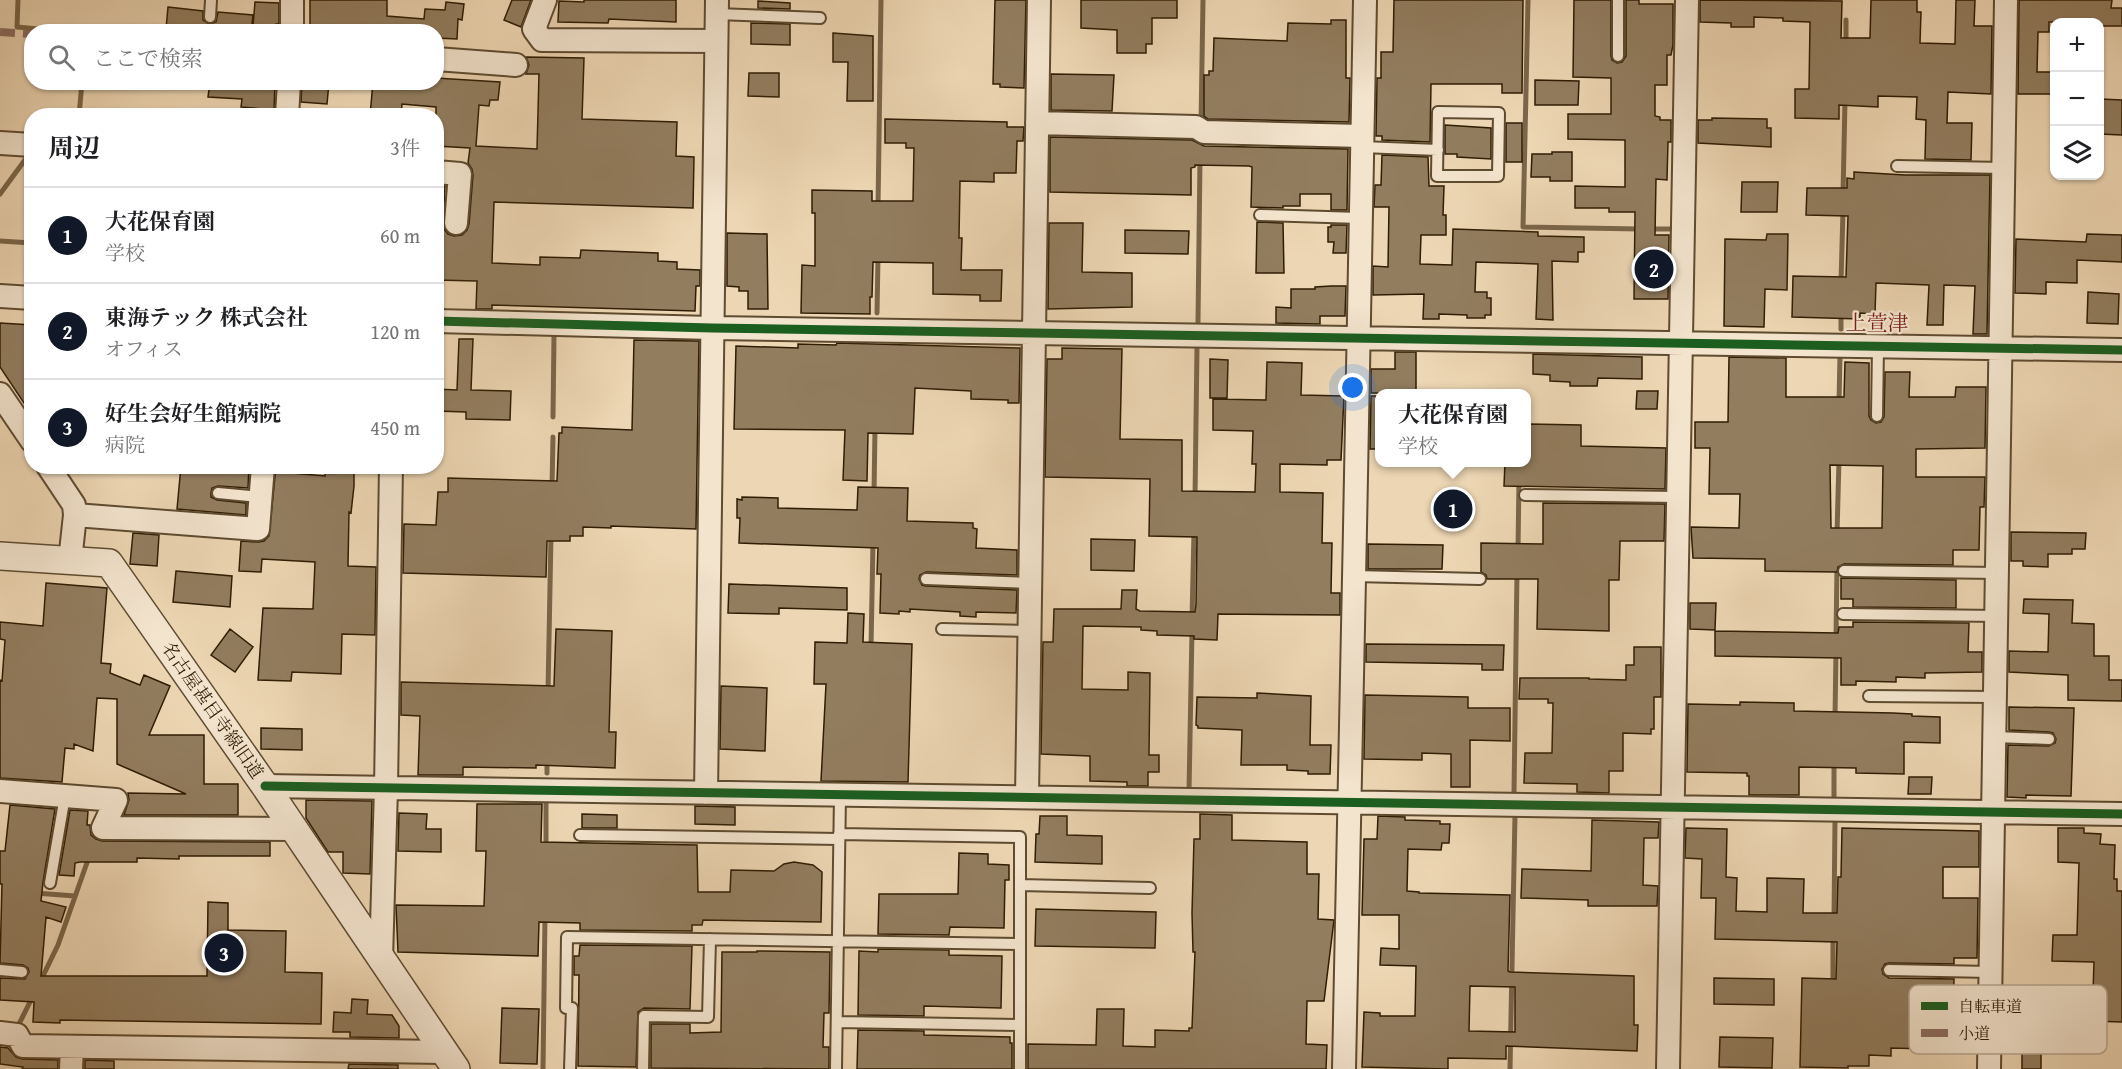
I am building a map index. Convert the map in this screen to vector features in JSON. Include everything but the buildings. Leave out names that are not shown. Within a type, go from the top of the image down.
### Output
[{"type":"street","points":[[292,0],[292,24]]},
{"type":"street","points":[[545,0],[534,29],[542,40],[716,41]]},
{"type":"street","points":[[1027,797],[1039,0]]},
{"type":"street","points":[[1344,1069],[1365,0]]},
{"type":"street","points":[[1668,1069],[1687,0]]},
{"type":"street","points":[[1991,985],[2006,0]]},
{"type":"street","points":[[706,793],[717,7]]},
{"type":"street","points":[[444,60],[516,65]]},
{"type":"street","points":[[287,108],[289,90]]},
{"type":"street","points":[[1037,123],[1196,128],[1204,132],[1362,141]]},
{"type":"street","points":[[0,143],[24,144]]},
{"type":"street","points":[[444,173],[460,174],[456,223]]},
{"type":"street","points":[[0,296],[24,298]]},
{"type":"street","points":[[444,321],[712,328],[2122,350]]},
{"type":"street","points":[[14,404],[24,425]]},
{"type":"street","points":[[53,474],[74,505],[70,561]]},
{"type":"street","points":[[75,515],[258,529],[262,474]]},
{"type":"street","points":[[381,959],[391,474]]},
{"type":"street","name":"名古屋甚目寺線旧道","points":[[0,556],[109,563],[266,786],[450,1060]]},
{"type":"street","points":[[266,786],[2122,814]]},
{"type":"street","points":[[0,791],[116,800],[103,828],[294,829]]},
{"type":"street","points":[[0,1033],[17,1035],[23,1046],[71,1058],[450,1060]]},
{"type":"street","points":[[1989,1054],[1989,1069]]},
{"type":"lane","points":[[210,17],[211,0]]},
{"type":"lane","points":[[1618,0],[1618,56]]},
{"type":"lane","points":[[717,7],[820,18]]},
{"type":"lane","points":[[1438,112],[1499,113],[1498,176],[1437,176],[1438,150],[1438,112]]},
{"type":"lane","points":[[1362,141],[1438,150]]},
{"type":"lane","points":[[1898,166],[2004,168]]},
{"type":"lane","points":[[1260,215],[1360,218]]},
{"type":"lane","points":[[1877,416],[1878,346]]},
{"type":"lane","points":[[218,493],[260,497]]},
{"type":"lane","points":[[1525,495],[1678,497]]},
{"type":"lane","points":[[1844,571],[1998,573]]},
{"type":"lane","points":[[1354,576],[1480,579]]},
{"type":"lane","points":[[926,579],[1030,583]]},
{"type":"lane","points":[[1843,614],[1997,616]]},
{"type":"lane","points":[[942,628],[1029,632]]},
{"type":"lane","points":[[1869,696],[1995,697]]},
{"type":"lane","points":[[1995,737],[2049,739]]},
{"type":"lane","points":[[836,1069],[840,795]]},
{"type":"lane","points":[[50,883],[65,796]]},
{"type":"lane","points":[[580,835],[1020,837],[1020,1069]]},
{"type":"lane","points":[[1020,885],[1150,888]]},
{"type":"lane","points":[[570,1069],[572,1008],[566,1008],[567,937],[1020,944]]},
{"type":"lane","points":[[643,1069],[644,1016],[708,1017],[710,939]]},
{"type":"lane","points":[[0,970],[22,972]]},
{"type":"lane","points":[[1889,970],[1991,972]]},
{"type":"lane","points":[[837,1022],[1020,1025]]},
{"type":"waterway","points":[[18,0],[17,27],[24,28]]},
{"type":"waterway","points":[[878,208],[881,0]]},
{"type":"waterway","points":[[1201,124],[1203,0]]},
{"type":"waterway","points":[[1528,0],[1523,227],[1640,229]]},
{"type":"waterway","points":[[1846,20],[1846,42]]},
{"type":"waterway","points":[[80,108],[81,90]]},
{"type":"waterway","points":[[1843,195],[1845,100]]},
{"type":"waterway","points":[[1198,322],[1200,159]]},
{"type":"waterway","points":[[0,194],[24,161]]},
{"type":"waterway","points":[[1841,282],[1843,211]]},
{"type":"waterway","points":[[1649,229],[1672,229]]},
{"type":"waterway","points":[[0,241],[24,242]]},
{"type":"waterway","points":[[877,313],[878,257]]},
{"type":"waterway","points":[[1841,313],[1841,329]]},
{"type":"waterway","points":[[553,417],[554,335]]},
{"type":"waterway","points":[[1195,498],[1197,347]]},
{"type":"waterway","points":[[1839,402],[1840,356]]},
{"type":"waterway","points":[[874,494],[875,428]]},
{"type":"waterway","points":[[552,487],[553,437]]},
{"type":"waterway","points":[[1837,534],[1839,460]]},
{"type":"waterway","points":[[1518,551],[1519,479]]},
{"type":"waterway","points":[[1192,618],[1194,532]]},
{"type":"waterway","points":[[548,691],[551,535]]},
{"type":"waterway","points":[[871,647],[873,542]]},
{"type":"waterway","points":[[1836,639],[1837,565]]},
{"type":"waterway","points":[[1514,794],[1517,572]]},
{"type":"waterway","points":[[1189,791],[1192,631]]},
{"type":"waterway","points":[[1835,717],[1836,652]]},
{"type":"waterway","points":[[547,760],[547,773]]},
{"type":"waterway","points":[[1834,763],[1834,803]]},
{"type":"waterway","points":[[546,803],[546,847]]},
{"type":"waterway","points":[[1510,1069],[1515,814]]},
{"type":"waterway","points":[[1834,919],[1835,819]]},
{"type":"waterway","points":[[40,982],[58,945],[89,857]]},
{"type":"waterway","points":[[35,893],[75,896]]},
{"type":"waterway","points":[[543,1069],[545,916]]},
{"type":"waterway","points":[[1833,938],[1833,985]]},
{"type":"waterway","points":[[19,1024],[33,996]]},
{"type":"marked path","points":[[0,32],[24,34]]},
{"type":"cycle path","points":[[444,321],[712,328],[2122,350]]},
{"type":"cycle path","points":[[265,786],[2122,814]]},
{"type":"place","name":"東海テック 株式会社","points":[[1654,269]]},
{"type":"place","name":"大花保育園","points":[[1453,509]]},
{"type":"place","name":"好生会好生館病院","points":[[224,953]]},
{"type":"district","name":"上萱津","points":[[1877,322]]}]
